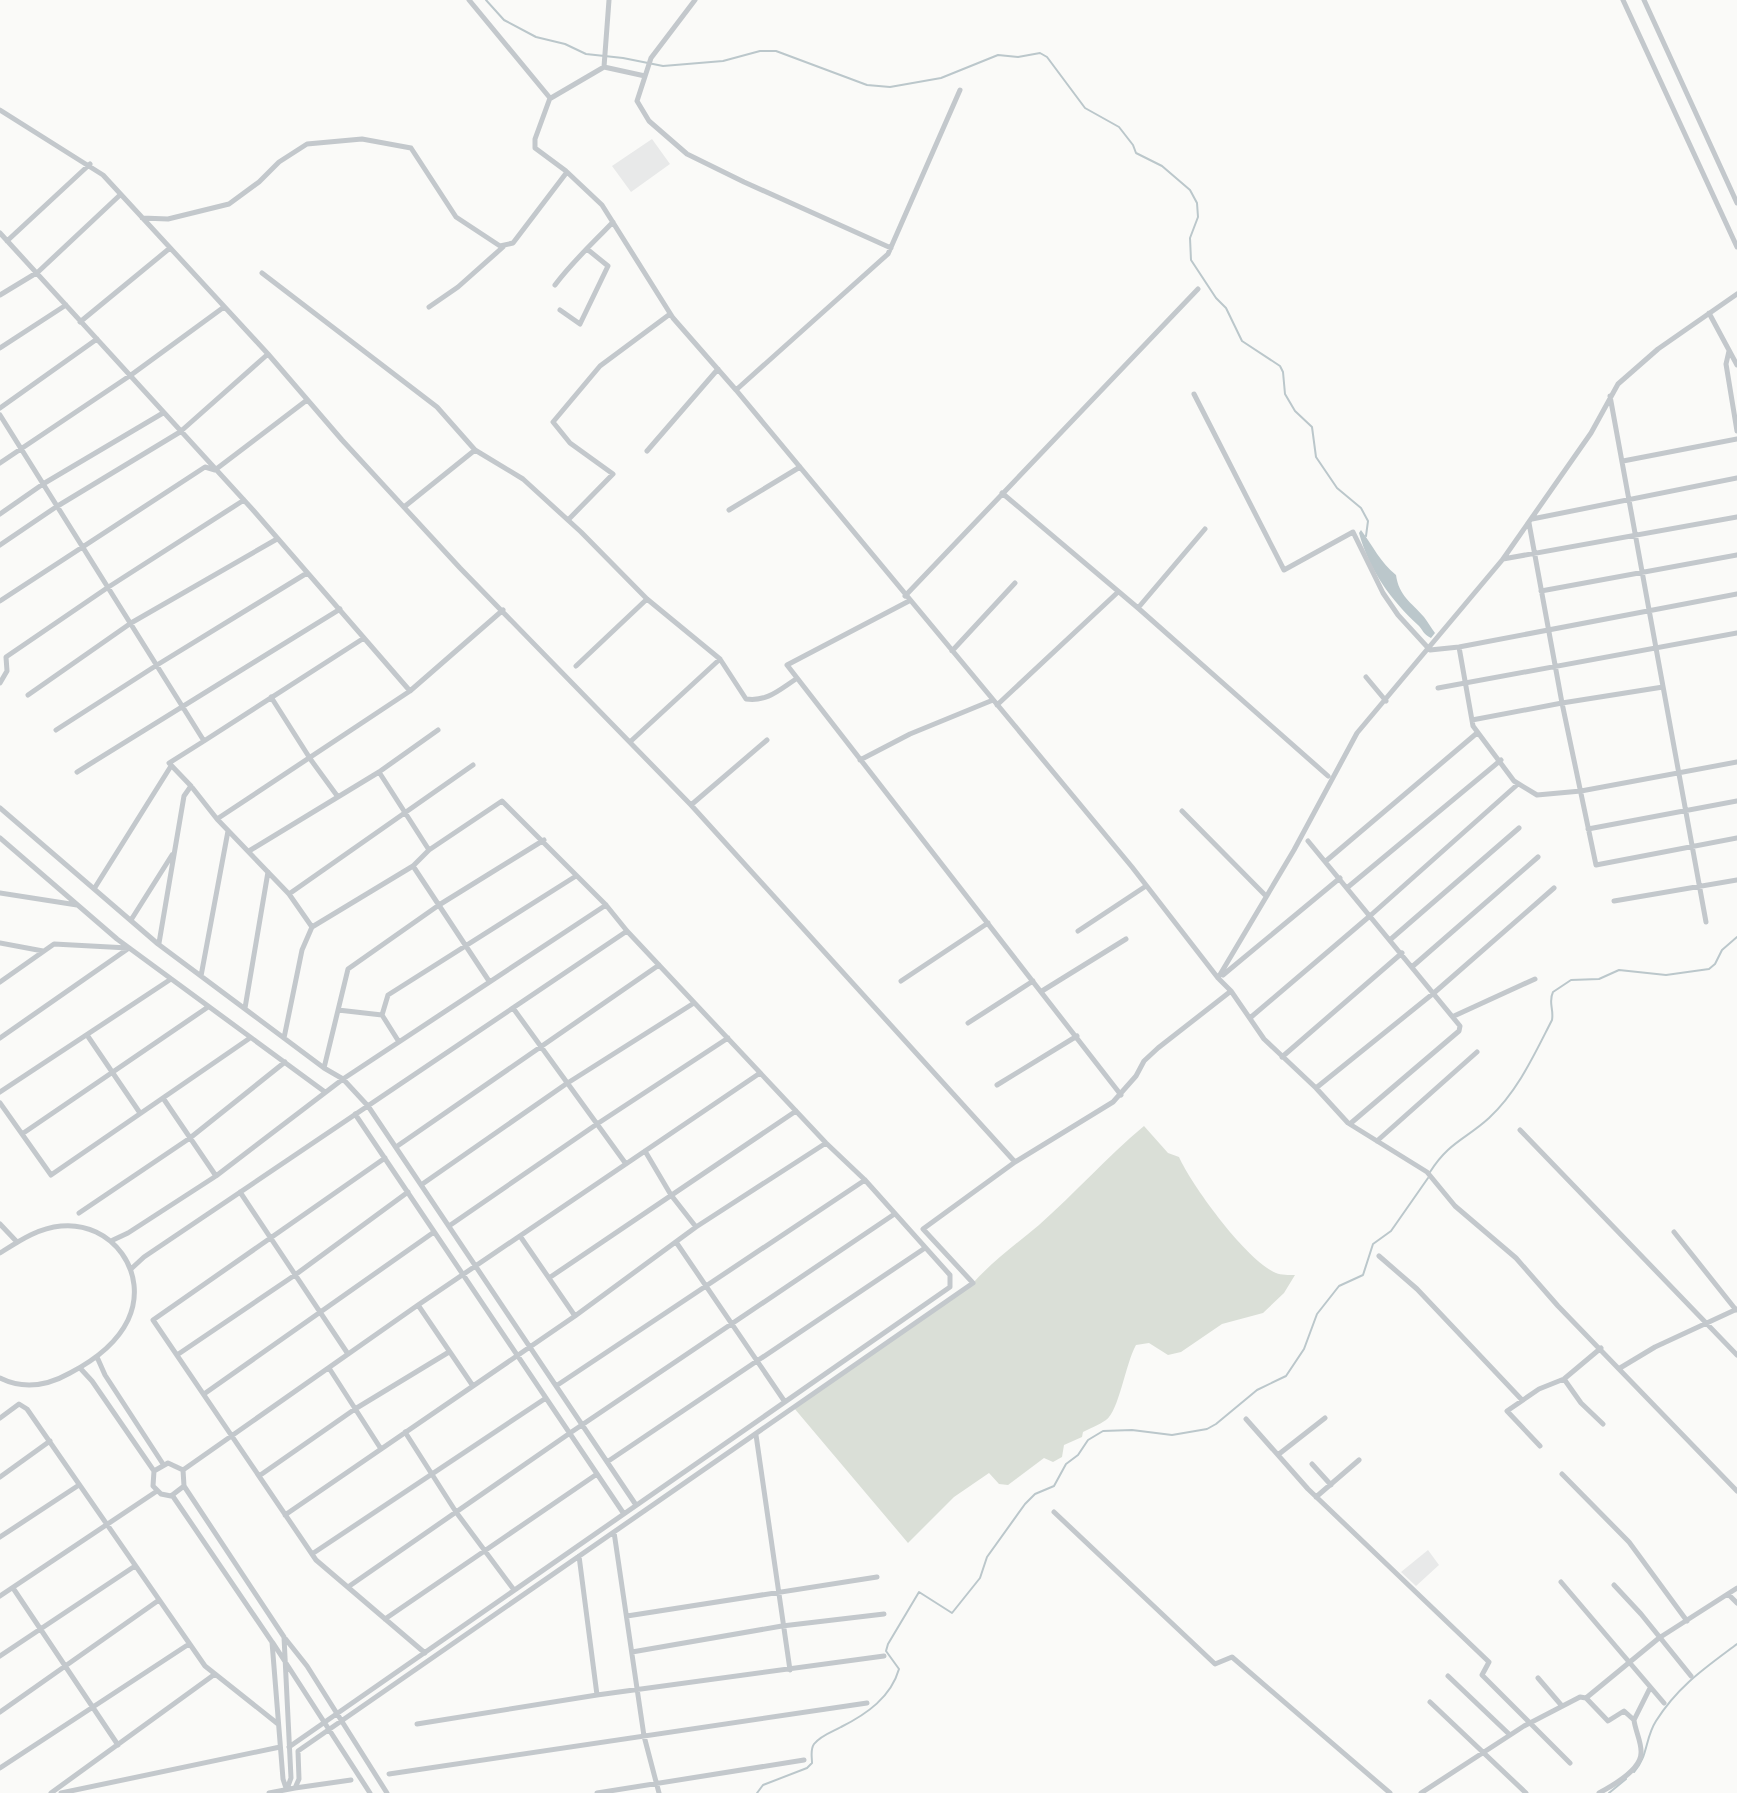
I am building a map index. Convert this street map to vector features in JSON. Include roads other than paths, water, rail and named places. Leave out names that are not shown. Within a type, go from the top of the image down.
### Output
[{"type":"street","points":[[469,0],[550,98]]},
{"type":"street","points":[[604,67],[609,0]]},
{"type":"street","points":[[695,0],[651,58],[637,101],[649,121],[687,154],[891,248]]},
{"type":"street","points":[[1623,0],[1737,247]]},
{"type":"street","points":[[1644,0],[1737,203]]},
{"type":"street","points":[[645,76],[604,67],[550,98],[535,139],[535,148],[567,172],[602,205],[670,314],[1146,886],[1231,991],[1264,1039],[1348,1123],[1427,1172],[1455,1206],[1516,1258],[1558,1306],[1737,1491]]},
{"type":"street","points":[[736,390],[888,254],[960,90]]},
{"type":"street","points":[[0,110],[103,175],[404,507],[691,805],[1015,1162]]},
{"type":"street","points":[[142,218],[168,219],[229,204],[259,182],[279,162],[307,144],[362,139],[411,148],[456,217],[500,246],[513,243],[567,172]]},
{"type":"street","points":[[90,164],[3,238],[38,272],[244,500],[410,691]]},
{"type":"street","points":[[0,295],[38,272],[120,195]]},
{"type":"street","points":[[555,285],[573,261],[613,222]]},
{"type":"street","points":[[429,307],[458,287],[507,244]]},
{"type":"street","points":[[80,322],[170,248]]},
{"type":"street","points":[[560,310],[580,324],[608,266],[587,249]]},
{"type":"street","points":[[262,273],[437,407],[475,450],[523,479],[647,599],[720,659],[746,699],[759,701],[767,698],[796,679]]},
{"type":"street","points":[[1121,1095],[787,665],[789,661],[907,599],[1002,493],[1198,289]]},
{"type":"street","points":[[1219,978],[1294,850],[1357,733],[1430,650],[1503,559],[1591,433],[1618,384],[1648,358],[1737,294]]},
{"type":"street","points":[[0,348],[66,305]]},
{"type":"street","points":[[0,463],[131,375],[224,307]]},
{"type":"street","points":[[1709,313],[1737,365]]},
{"type":"street","points":[[568,520],[613,474],[570,443],[553,422],[600,366],[670,314]]},
{"type":"street","points":[[0,408],[97,339]]},
{"type":"street","points":[[1729,351],[1726,364],[1737,431]]},
{"type":"street","points":[[0,545],[56,507],[180,432],[268,354]]},
{"type":"street","points":[[647,451],[718,369]]},
{"type":"street","points":[[1194,394],[1284,570],[1353,532],[1383,593],[1398,615],[1430,650]]},
{"type":"street","points":[[1610,396],[1706,922]]},
{"type":"street","points":[[215,470],[307,400]]},
{"type":"street","points":[[0,514],[43,484],[163,413]]},
{"type":"street","points":[[0,415],[204,741]]},
{"type":"street","points":[[1623,461],[1737,439]]},
{"type":"street","points":[[404,507],[475,450]]},
{"type":"street","points":[[0,601],[205,467],[215,470]]},
{"type":"street","points":[[729,510],[800,467]]},
{"type":"street","points":[[1530,521],[1737,478]]},
{"type":"street","points":[[1002,493],[1328,776]]},
{"type":"street","points":[[0,683],[7,671],[6,657],[244,500]]},
{"type":"street","points":[[1503,559],[1737,517]]},
{"type":"street","points":[[1530,521],[1555,667],[1596,865],[1737,838]]},
{"type":"street","points":[[1138,608],[1205,529]]},
{"type":"street","points":[[28,695],[131,623],[277,539]]},
{"type":"street","points":[[1541,591],[1737,555]]},
{"type":"street","points":[[56,730],[307,573]]},
{"type":"street","points":[[952,651],[1015,583]]},
{"type":"street","points":[[860,760],[910,734],[995,703],[1118,592]]},
{"type":"street","points":[[1430,650],[1737,594]]},
{"type":"street","points":[[576,666],[647,599]]},
{"type":"street","points":[[77,772],[340,609]]},
{"type":"street","points":[[217,819],[311,760],[410,691],[503,610]]},
{"type":"street","points":[[1438,688],[1737,633]]},
{"type":"street","points":[[94,889],[171,766],[169,763],[364,638]]},
{"type":"street","points":[[1459,647],[1477,733],[1518,784],[1537,795],[1581,791],[1737,762]]},
{"type":"street","points":[[631,741],[720,659]]},
{"type":"street","points":[[1366,677],[1386,701]]},
{"type":"street","points":[[1472,720],[1663,687]]},
{"type":"street","points":[[271,697],[338,797]]},
{"type":"street","points":[[249,851],[379,772],[438,730]]},
{"type":"street","points":[[1326,861],[1477,733]]},
{"type":"street","points":[[691,805],[767,740]]},
{"type":"street","points":[[1348,887],[1501,760]]},
{"type":"street","points":[[289,894],[473,765]]},
{"type":"street","points":[[171,766],[289,894],[312,927]]},
{"type":"street","points":[[379,772],[429,850]]},
{"type":"street","points":[[1250,1018],[1518,784]]},
{"type":"street","points":[[158,944],[184,796],[191,786]]},
{"type":"street","points":[[284,1038],[302,950],[312,927],[413,866],[429,850],[502,801],[606,905],[694,1003],[865,1180],[893,1215],[950,1275],[950,1287],[289,1747]]},
{"type":"street","points":[[1588,829],[1737,801]]},
{"type":"street","points":[[0,808],[158,944],[343,1079],[368,1106],[636,1505]]},
{"type":"street","points":[[1182,811],[1266,896]]},
{"type":"street","points":[[1391,939],[1519,828]]},
{"type":"street","points":[[201,976],[228,831]]},
{"type":"street","points":[[0,838],[129,948],[325,1092]]},
{"type":"street","points":[[324,1068],[348,969],[439,905],[544,840]]},
{"type":"street","points":[[1308,841],[1460,1026],[1459,1031],[1351,1123]]},
{"type":"street","points":[[0,845],[9,846]]},
{"type":"street","points":[[131,920],[174,851]]},
{"type":"street","points":[[1413,966],[1538,857]]},
{"type":"street","points":[[413,866],[489,981]]},
{"type":"street","points":[[245,1009],[268,871]]},
{"type":"street","points":[[399,1042],[382,1015],[388,995],[576,876]]},
{"type":"street","points":[[1219,978],[1340,878]]},
{"type":"street","points":[[1614,901],[1737,880]]},
{"type":"street","points":[[1078,931],[1146,886]]},
{"type":"street","points":[[1316,1088],[1435,992],[1554,888]]},
{"type":"street","points":[[0,893],[78,906]]},
{"type":"street","points":[[113,1240],[216,1176],[343,1079],[606,905]]},
{"type":"street","points":[[901,981],[988,923]]},
{"type":"street","points":[[131,1269],[144,1257],[627,931]]},
{"type":"street","points":[[1042,991],[1126,939]]},
{"type":"street","points":[[0,943],[44,951]]},
{"type":"street","points":[[0,982],[54,944],[129,948]]},
{"type":"street","points":[[0,1038],[129,948]]},
{"type":"street","points":[[1282,1057],[1402,953]]},
{"type":"street","points":[[396,1147],[659,965]]},
{"type":"street","points":[[0,1092],[171,979]]},
{"type":"street","points":[[1454,1016],[1535,979]]},
{"type":"street","points":[[968,1023],[1033,981]]},
{"type":"street","points":[[295,1788],[299,1779],[298,1751],[973,1283],[923,1229],[1015,1162],[1121,1095],[1151,1054],[1231,991]]},
{"type":"street","points":[[421,1185],[566,1084],[694,1003]]},
{"type":"street","points":[[22,1134],[208,1007]]},
{"type":"street","points":[[513,1008],[626,1164]]},
{"type":"street","points":[[338,1010],[382,1015]]},
{"type":"street","points":[[87,1035],[140,1113]]},
{"type":"street","points":[[997,1085],[1077,1036]]},
{"type":"street","points":[[0,1103],[51,1175],[250,1038]]},
{"type":"street","points":[[449,1226],[728,1038]]},
{"type":"street","points":[[1377,1141],[1477,1052]]},
{"type":"street","points":[[79,1213],[190,1138],[285,1062]]},
{"type":"street","points":[[183,1470],[418,1305],[760,1073]]},
{"type":"street","points":[[163,1098],[216,1176]]},
{"type":"street","points":[[549,1278],[796,1111]]},
{"type":"street","points":[[355,1114],[624,1514]]},
{"type":"street","points":[[1520,1130],[1737,1355]]},
{"type":"street","points":[[285,1515],[575,1316],[696,1227],[826,1143]]},
{"type":"street","points":[[645,1151],[671,1195],[696,1227]]},
{"type":"street","points":[[385,1158],[153,1320],[312,1554],[425,1653]]},
{"type":"street","points":[[556,1386],[865,1180]]},
{"type":"street","points":[[240,1192],[348,1354]]},
{"type":"street","points":[[177,1355],[295,1275],[408,1192]]},
{"type":"street","points":[[348,1587],[893,1215]]},
{"type":"street","points":[[0,1224],[17,1242]]},
{"type":"street","points":[[0,1253],[42,1230],[62,1225],[84,1228],[113,1240],[131,1269],[133,1308],[114,1341],[80,1368],[44,1384],[25,1386],[0,1378]]},
{"type":"street","points":[[204,1394],[434,1232]]},
{"type":"street","points":[[1620,1368],[1706,1322],[1736,1310],[1674,1232]]},
{"type":"street","points":[[520,1236],[575,1316]]},
{"type":"street","points":[[676,1242],[785,1402]]},
{"type":"street","points":[[607,1462],[925,1248]]},
{"type":"street","points":[[1379,1256],[1417,1289],[1522,1400]]},
{"type":"street","points":[[418,1305],[473,1386]]},
{"type":"street","points":[[1540,1446],[1507,1411],[1539,1389],[1564,1379],[1601,1348]]},
{"type":"street","points":[[259,1476],[355,1409],[449,1352]]},
{"type":"street","points":[[97,1357],[105,1375],[163,1464]]},
{"type":"street","points":[[80,1368],[154,1471]]},
{"type":"street","points":[[329,1368],[381,1449]]},
{"type":"street","points":[[1564,1379],[1581,1403],[1603,1424]]},
{"type":"street","points":[[312,1554],[546,1398]]},
{"type":"street","points":[[0,1418],[19,1404],[27,1409],[205,1666],[278,1724]]},
{"type":"street","points":[[1279,1454],[1325,1418]]},
{"type":"street","points":[[1246,1419],[1316,1497],[1489,1662],[1481,1674],[1570,1763]]},
{"type":"street","points":[[405,1432],[456,1512],[514,1590]]},
{"type":"street","points":[[756,1435],[790,1670]]},
{"type":"street","points":[[0,1477],[50,1441]]},
{"type":"street","points":[[1316,1497],[1359,1460]]},
{"type":"street","points":[[184,1486],[166,1496],[157,1491],[152,1481],[154,1471],[163,1464],[174,1463],[183,1470],[184,1486],[284,1637],[307,1666],[387,1793]]},
{"type":"street","points":[[1312,1464],[1331,1485]]},
{"type":"street","points":[[385,1619],[597,1474]]},
{"type":"street","points":[[1562,1474],[1629,1542],[1687,1621]]},
{"type":"street","points":[[0,1537],[79,1485]]},
{"type":"street","points":[[0,1596],[157,1491]]},
{"type":"street","points":[[172,1495],[285,1660],[370,1793]]},
{"type":"street","points":[[1054,1512],[1215,1664],[1232,1657],[1390,1793]]},
{"type":"street","points":[[614,1532],[644,1736],[659,1793]]},
{"type":"street","points":[[579,1556],[597,1695]]},
{"type":"street","points":[[0,1656],[135,1566]]},
{"type":"street","points":[[627,1616],[877,1577]]},
{"type":"street","points":[[1561,1582],[1664,1703]]},
{"type":"street","points":[[1614,1585],[1691,1676]]},
{"type":"street","points":[[13,1588],[118,1745]]},
{"type":"street","points":[[1586,1698],[1659,1638],[1737,1588]]},
{"type":"street","points":[[1728,1594],[1737,1603]]},
{"type":"street","points":[[0,1712],[159,1600]]},
{"type":"street","points":[[632,1652],[782,1626],[884,1614]]},
{"type":"street","points":[[284,1637],[291,1778],[287,1792]]},
{"type":"street","points":[[272,1642],[283,1779],[287,1792]]},
{"type":"street","points":[[0,1768],[189,1644]]},
{"type":"street","points":[[417,1724],[597,1695],[884,1656]]},
{"type":"street","points":[[51,1793],[215,1674]]},
{"type":"street","points":[[1448,1676],[1510,1735]]},
{"type":"street","points":[[1538,1678],[1562,1706]]},
{"type":"street","points":[[1634,1720],[1650,1688]]},
{"type":"street","points":[[1421,1793],[1510,1735],[1580,1697],[1586,1698],[1608,1721],[1624,1711],[1634,1720],[1641,1748],[1639,1760],[1617,1782],[1599,1793]]},
{"type":"street","points":[[1430,1702],[1526,1793]]},
{"type":"street","points":[[389,1774],[867,1703]]},
{"type":"street","points":[[61,1793],[280,1747]]},
{"type":"street","points":[[597,1793],[804,1760]]},
{"type":"street","points":[[269,1793],[351,1780]]},
{"type":"waterway","points":[[486,0],[504,20],[536,37],[565,44],[586,54],[663,66],[723,61],[760,51],[776,51],[867,85],[890,87],[941,78],[998,55],[1018,57],[1040,53],[1047,57],[1085,108],[1119,127],[1136,153],[1162,166],[1190,190],[1197,203],[1198,217],[1190,238],[1191,260],[1226,308],[1242,341],[1280,366],[1285,394],[1295,411],[1312,427],[1316,457],[1337,488],[1361,508],[1368,521],[1366,536]]},
{"type":"waterway","points":[[1430,1172],[1451,1147],[1489,1118],[1517,1084],[1552,1020],[1553,992],[1571,980],[1599,979],[1619,970],[1666,975],[1709,969],[1722,950],[1737,937]]},
{"type":"waterway","points":[[757,1793],[763,1785],[807,1768],[812,1763],[812,1749],[817,1741],[877,1704],[890,1688],[899,1669],[886,1651],[888,1644],[919,1592],[952,1613],[980,1578],[987,1557],[1025,1504],[1035,1494],[1054,1486],[1066,1464],[1078,1455],[1088,1440],[1103,1431],[1132,1430],[1172,1435],[1207,1429],[1257,1390],[1286,1376],[1304,1349],[1317,1314],[1339,1286],[1363,1275],[1373,1244],[1391,1231],[1428,1178]]},
{"type":"waterway","points":[[1634,1772],[1642,1760],[1652,1727],[1664,1709],[1693,1678],[1737,1644]]},
{"type":"waterway","points":[[1609,1793],[1626,1779]]}]
